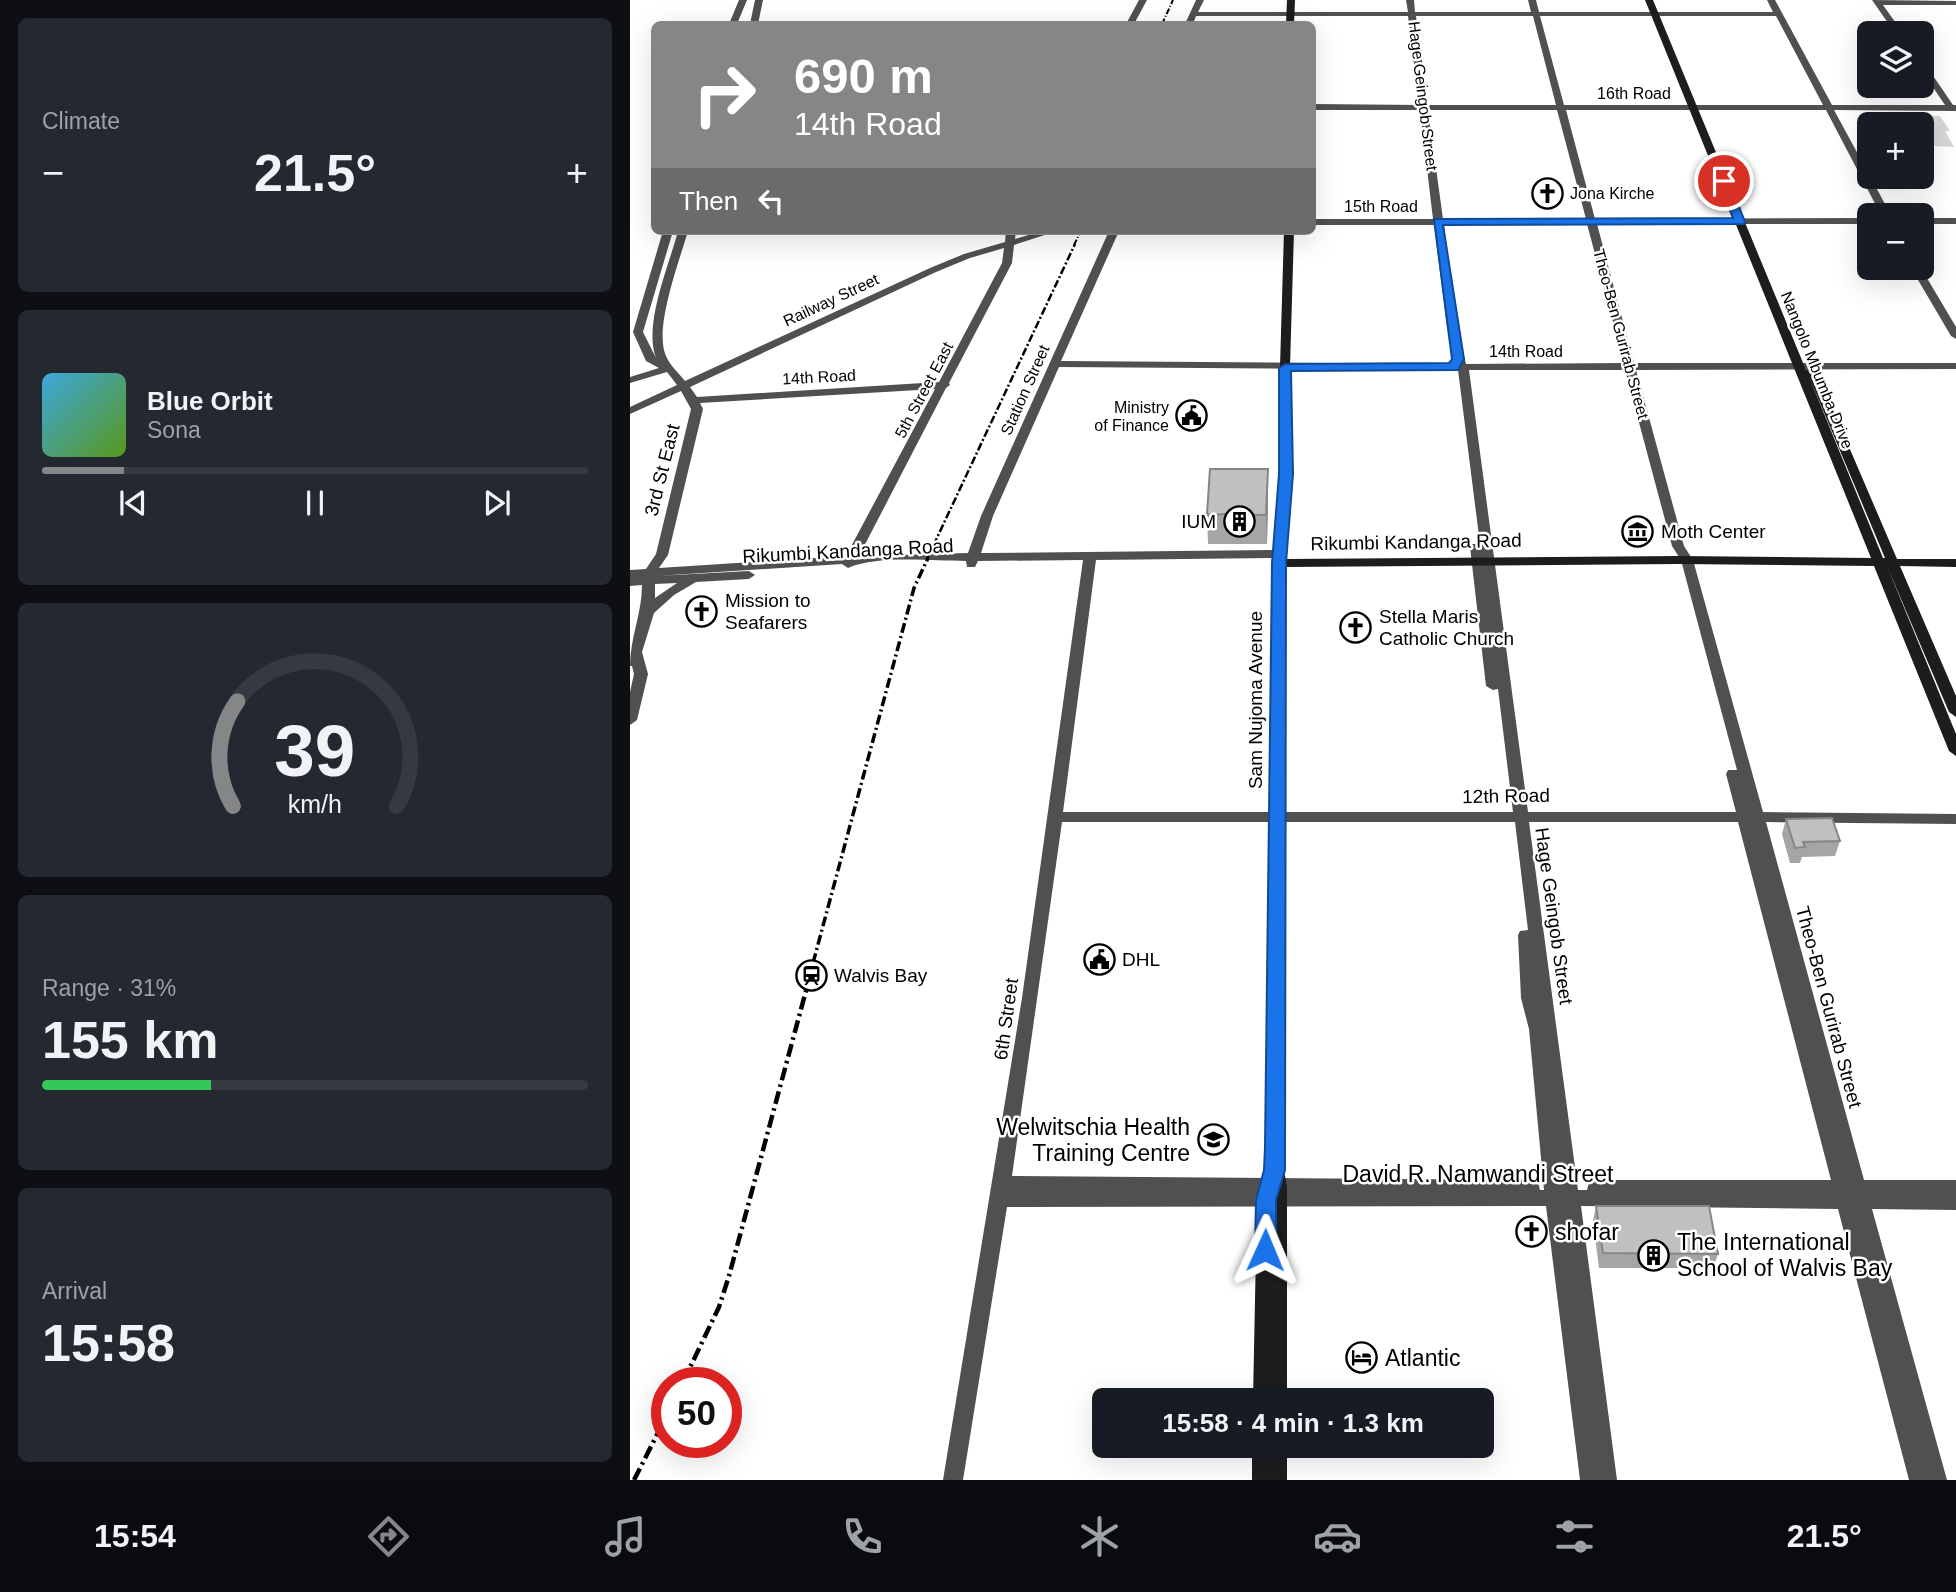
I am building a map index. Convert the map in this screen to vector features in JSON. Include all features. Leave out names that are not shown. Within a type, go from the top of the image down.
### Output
[{"type":"main road","points":[[1290,21],[1291,0]]},
{"type":"main road","name":"Nangolo Mbumba Drive","points":[[1650,0],[1660,15],[1745,221],[1876,558],[1956,751]]},
{"type":"main road","name":"Nangolo Mbumba Drive","points":[[1658,0],[1660,15]]},
{"type":"main road","name":"Sam Nujoma Avenue","points":[[1278,1388],[1273,1189],[1280,559],[1286,474],[1285,368],[1289,235]]},
{"type":"main road","name":"Nangolo Mbumba Drive","points":[[1804,367],[1891,559],[1956,712]]},
{"type":"main road","name":"Rikumbi Kandanga Road","points":[[1280,559],[1681,555],[1876,558],[1956,565]]},
{"type":"main road","name":"Rikumbi Kandanga Road","points":[[1891,559],[1956,555]]},
{"type":"main road","points":[[1899,578],[1904,570],[1956,565]]},
{"type":"main road","name":"Sam Nujoma Avenue","points":[[1264,1388],[1273,1189]]},
{"type":"main road","points":[[1262,1458],[1262,1480]]},
{"type":"main road","points":[[1278,1458],[1278,1480]]},
{"type":"street","points":[[734,21],[743,0]]},
{"type":"street","points":[[755,21],[759,0]]},
{"type":"street","points":[[1132,21],[1143,0]]},
{"type":"street","points":[[1190,21],[1200,0]]},
{"type":"street","name":"Hage Geingob Street","points":[[1410,0],[1426,107],[1438,222],[1561,1193],[1590,1480]]},
{"type":"street","name":"Theo-Ben Gurirab Street","points":[[1532,0],[1851,1194],[1937,1480]]},
{"type":"street","points":[[1771,0],[1879,203]]},
{"type":"street","points":[[1877,2],[1956,3]]},
{"type":"street","points":[[1877,2],[1890,21]]},
{"type":"street","points":[[1194,14],[1778,14]]},
{"type":"street","points":[[1934,81],[1954,107]]},
{"type":"street","name":"16th Road","points":[[1316,107],[1954,107]]},
{"type":"street","name":"15th Road","points":[[1316,222],[1857,220]]},
{"type":"street","points":[[1934,221],[1956,221]]},
{"type":"street","points":[[666,367],[650,359],[638,332],[667,235]]},
{"type":"street","points":[[682,235],[658,322],[657,349],[666,367],[694,400]]},
{"type":"street","name":"Station Street","points":[[972,560],[988,516],[1112,235]]},
{"type":"street","name":"5th Street East","points":[[849,563],[1007,263],[1011,236]]},
{"type":"street","name":"Railway Street","points":[[630,411],[1011,236]]},
{"type":"street","points":[[1923,280],[1956,336]]},
{"type":"street","name":"14th Road","points":[[1054,364],[1285,368],[1458,364],[1630,368],[1956,366]]},
{"type":"street","points":[[630,380],[666,367]]},
{"type":"street","name":"14th Road","points":[[694,400],[945,385]]},
{"type":"street","name":"3rd St East","points":[[648,577],[662,555],[697,409],[694,400]]},
{"type":"street","points":[[662,555],[668,575]]},
{"type":"street","name":"6th Street","points":[[953,1480],[1001,1191],[1056,817],[1073,663],[1090,559]]},
{"type":"street","name":"Rikumbi Kandanga Road","points":[[668,575],[849,563],[1280,559]]},
{"type":"street","name":"Rikumbi Kandanga Road","points":[[668,575],[698,578],[849,563]]},
{"type":"street","points":[[630,574],[648,577]]},
{"type":"street","points":[[630,582],[668,575]]},
{"type":"street","points":[[649,598],[668,575]]},
{"type":"street","points":[[630,720],[641,674],[633,657],[649,598],[648,577]]},
{"type":"street","points":[[645,614],[670,592],[698,578]]},
{"type":"street","name":"12th Road","points":[[1056,817],[1277,819],[1749,815],[1956,819]]},
{"type":"street","name":"David R. Namwandi Street","points":[[1001,1191],[1273,1189],[1851,1194],[1956,1188]]},
{"type":"street","name":"Hage Geingob Street","points":[[1561,1193],[1607,1480]]},
{"type":"street","name":"Theo-Ben Gurirab Street","points":[[1851,1194],[1919,1480]]},
{"type":"street","name":"David R. Namwandi Street","points":[[1851,1194],[1956,1202]]},
{"type":"shaded area","points":[[1934,116],[1940,116],[1950,131],[1945,131],[1954,147],[1935,146]]},
{"type":"building","points":[[1210,469],[1268,469],[1266,515],[1207,514]]},
{"type":"building","points":[[1832,818],[1840,841],[1803,842],[1805,847],[1795,848],[1786,819]]},
{"type":"building","name":"The International School of Walvis Bay","points":[[1596,1206],[1709,1206],[1718,1254],[1603,1253]]},
{"type":"railway","points":[[1163,21],[1173,0]]},
{"type":"railway","points":[[1074,245],[1079,235]]},
{"type":"railway","points":[[927,559],[1075,244]]},
{"type":"railway","points":[[813,963],[914,588],[928,558]]},
{"type":"railway","points":[[690,1367],[719,1307],[729,1276],[814,961]]},
{"type":"railway","points":[[634,1480],[651,1447]]},
{"type":"place","name":"Jona Kirche","points":[[1547,193]]},
{"type":"place","name":"Ministry of Finance","points":[[1192,416]]},
{"type":"place","name":"IUM","points":[[1239,521]]},
{"type":"place","name":"Moth Center","points":[[1638,531]]},
{"type":"place","name":"Mission to Seafarers","points":[[702,611]]},
{"type":"place","name":"Stella Maris Catholic Church","points":[[1356,627]]},
{"type":"place","name":"DHL","points":[[1099,959]]},
{"type":"place","name":"Walvis Bay","points":[[811,975]]},
{"type":"place","name":"Welwitschia Health Training Centre","points":[[1213,1140]]},
{"type":"place","name":"shofar","points":[[1532,1232]]},
{"type":"place","name":"The International School of Walvis Bay","points":[[1654,1255]]},
{"type":"place","name":"Atlantic","points":[[1362,1358]]},
{"type":"route","points":[[1265,1250],[1266,1200],[1275,1170],[1279,563],[1286,474],[1285,368],[1453,367],[1458,359],[1438,222],[1740,222],[1724,181]]}]
